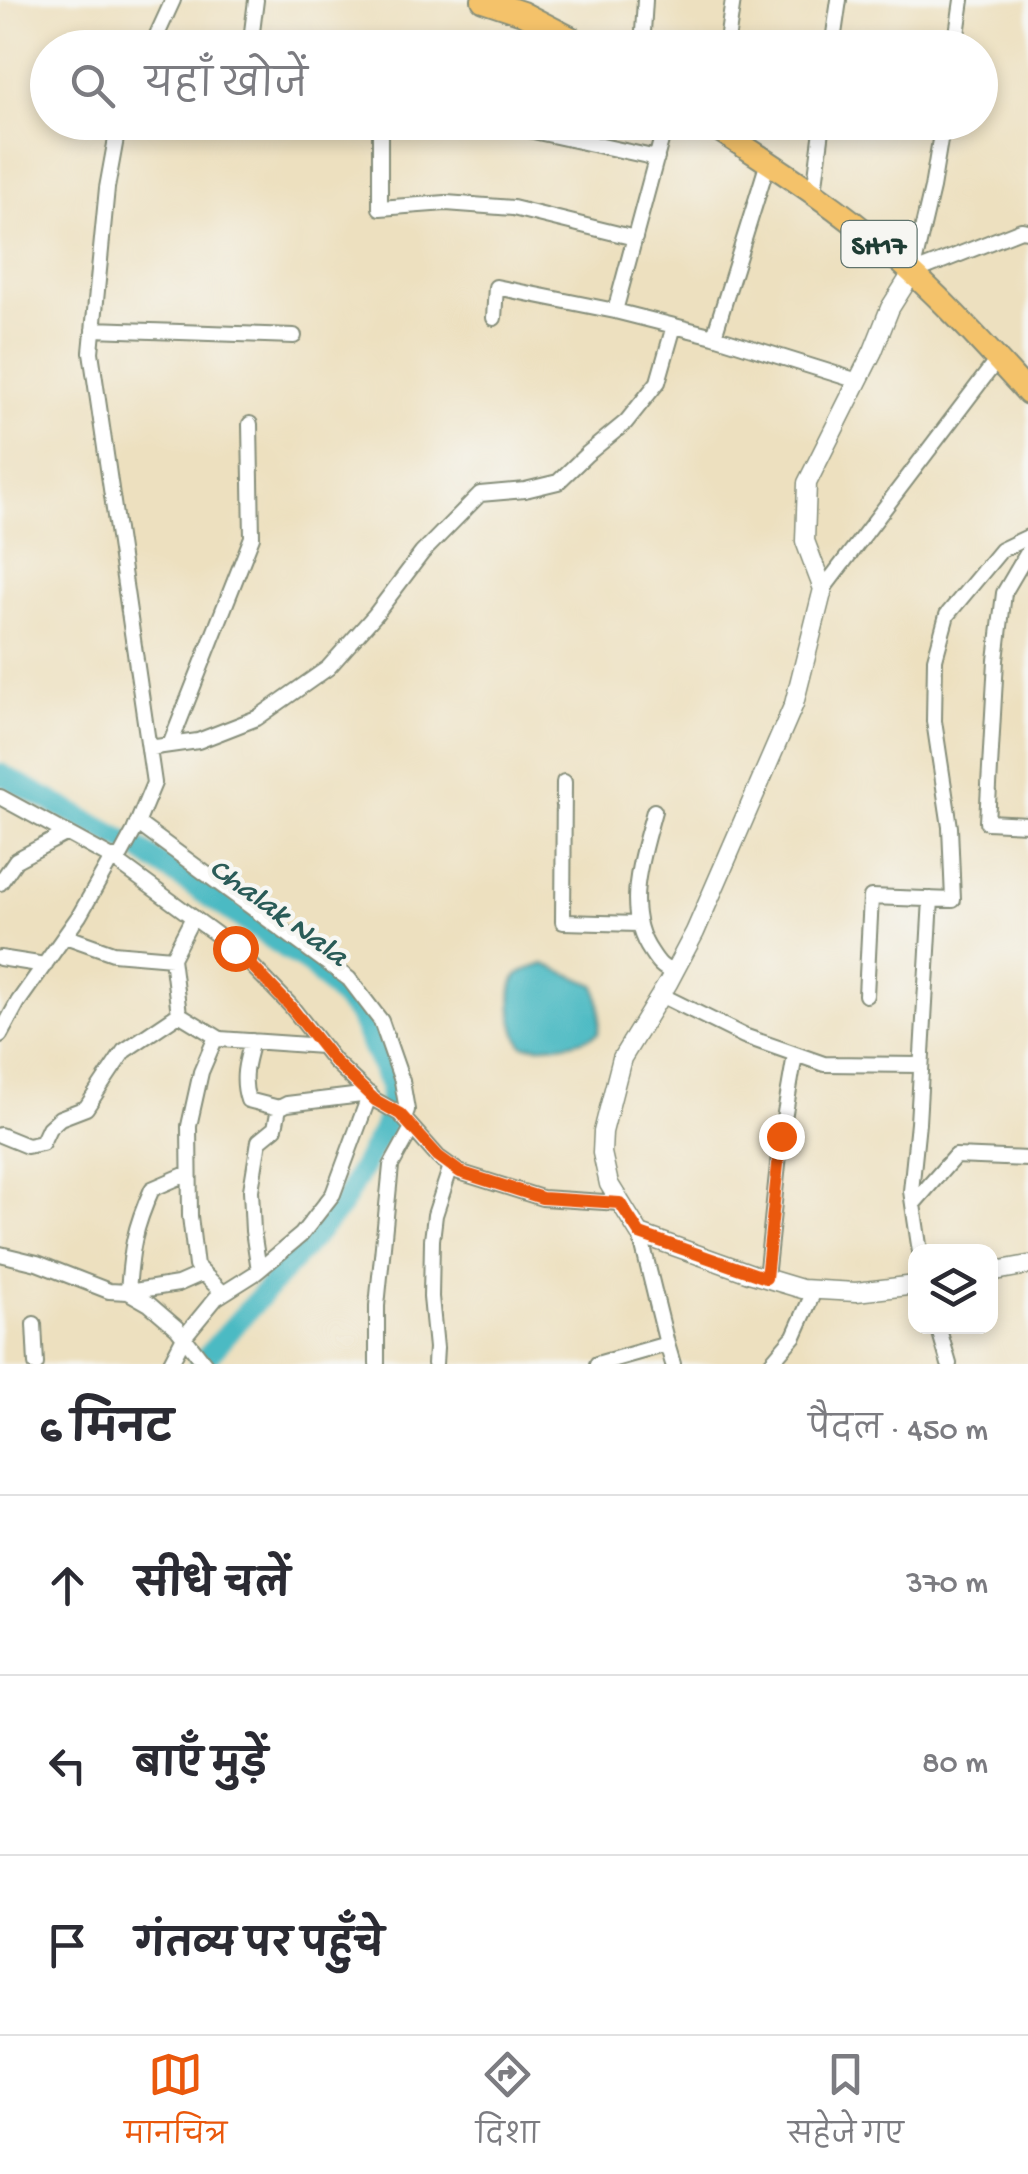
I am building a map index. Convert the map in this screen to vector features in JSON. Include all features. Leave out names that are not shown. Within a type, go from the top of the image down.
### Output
[{"type":"main road","points":[[484,0],[554,30]]},
{"type":"main road","name":"SH17","points":[[735,140],[814,192],[887,250],[948,306],[1028,394]]},
{"type":"street","points":[[159,30],[173,0]]},
{"type":"street","points":[[252,30],[256,0]]},
{"type":"street","points":[[643,30],[645,0]]},
{"type":"street","points":[[729,30],[733,0]]},
{"type":"street","points":[[835,30],[839,0]]},
{"type":"street","points":[[958,30],[962,0]]},
{"type":"street","points":[[0,1036],[18,1002],[80,916],[136,827],[154,783],[91,352],[116,140]]},
{"type":"street","points":[[380,140],[380,208],[446,203],[514,208],[635,238]]},
{"type":"street","points":[[574,140],[657,158]]},
{"type":"street","points":[[616,311],[662,140]]},
{"type":"street","points":[[814,192],[820,140]]},
{"type":"street","points":[[823,589],[805,541],[806,483],[873,352],[890,308],[912,273],[940,140]]},
{"type":"street","points":[[714,336],[768,162]]},
{"type":"street","points":[[912,273],[1021,230],[1028,231]]},
{"type":"street","points":[[494,318],[496,287],[714,336],[858,381]]},
{"type":"street","points":[[148,748],[198,741],[257,718],[328,668],[422,553],[480,494],[558,482],[626,422],[658,382],[674,326]]},
{"type":"street","points":[[93,330],[294,336]]},
{"type":"street","points":[[673,1364],[640,1234],[610,1184],[602,1152],[603,1132],[622,1058],[696,932],[794,704],[823,589],[997,360]]},
{"type":"street","points":[[170,744],[252,537],[250,424]]},
{"type":"street","points":[[866,995],[871,897],[953,900],[950,827],[934,721],[935,658],[948,615],[1001,550],[1028,536]]},
{"type":"street","points":[[1028,552],[1004,593],[996,660],[987,822],[1028,824]]},
{"type":"street","points":[[564,782],[563,922],[638,924]]},
{"type":"street","points":[[0,797],[117,856],[235,948],[290,1006],[334,1061],[460,1172],[542,1198],[620,1203]]},
{"type":"street","points":[[654,811],[635,901],[640,936],[661,968],[674,973]]},
{"type":"street","points":[[136,827],[349,979],[380,1021],[402,1080],[407,1110],[391,1166],[376,1306],[377,1364]]},
{"type":"street","points":[[0,883],[16,860],[67,833]]},
{"type":"street","points":[[919,1244],[911,1191],[931,899]]},
{"type":"street","points":[[193,917],[172,958],[180,1014],[220,1039],[322,1046]]},
{"type":"street","points":[[65,936],[113,953],[172,958]]},
{"type":"street","points":[[0,958],[45,965]]},
{"type":"street","points":[[661,994],[744,1036],[824,1064],[921,1065]]},
{"type":"street","points":[[0,1135],[27,1146],[42,1143],[49,1128],[60,1118],[86,1108],[124,1051],[180,1014]]},
{"type":"street","points":[[216,1037],[201,1072],[189,1126],[190,1216],[196,1266],[224,1293]]},
{"type":"street","points":[[252,1042],[244,1069],[248,1100],[278,1108],[372,1097]]},
{"type":"street","points":[[766,1278],[781,1136],[796,1055]]},
{"type":"street","points":[[170,1364],[216,1298],[259,1270],[301,1235],[333,1194],[372,1097]]},
{"type":"street","points":[[259,1270],[252,1231],[251,1190],[259,1142],[275,1128],[278,1108]]},
{"type":"street","points":[[913,1204],[955,1156],[1028,1159]]},
{"type":"street","points":[[436,1364],[432,1240],[435,1215],[451,1166]]},
{"type":"street","points":[[128,1292],[131,1245],[152,1189],[189,1173]]},
{"type":"street","points":[[640,1234],[802,1288],[856,1292],[908,1286]]},
{"type":"street","points":[[0,1254],[37,1263],[109,1291],[178,1284],[203,1273]]},
{"type":"street","points":[[998,1271],[1028,1265]]},
{"type":"street","points":[[770,1364],[794,1336],[816,1290]]},
{"type":"street","points":[[128,1292],[149,1304],[205,1364]]},
{"type":"street","points":[[34,1324],[36,1364]]},
{"type":"street","points":[[940,1334],[948,1364]]},
{"type":"street","points":[[596,1364],[667,1344]]},
{"type":"water","points":[[544,964],[595,985],[600,1009],[598,1033],[561,1045],[523,1045],[513,1020],[511,997],[515,979],[520,973]]},
{"type":"waterway","name":"Chalak Nala","points":[[0,774],[137,848],[311,965],[358,1014],[391,1088],[386,1124],[341,1206],[200,1364]]},
{"type":"route","points":[[235,948],[290,1006],[334,1061],[375,1100],[400,1114],[438,1156],[460,1172],[542,1198],[620,1203],[640,1234],[766,1278],[781,1136]]}]
